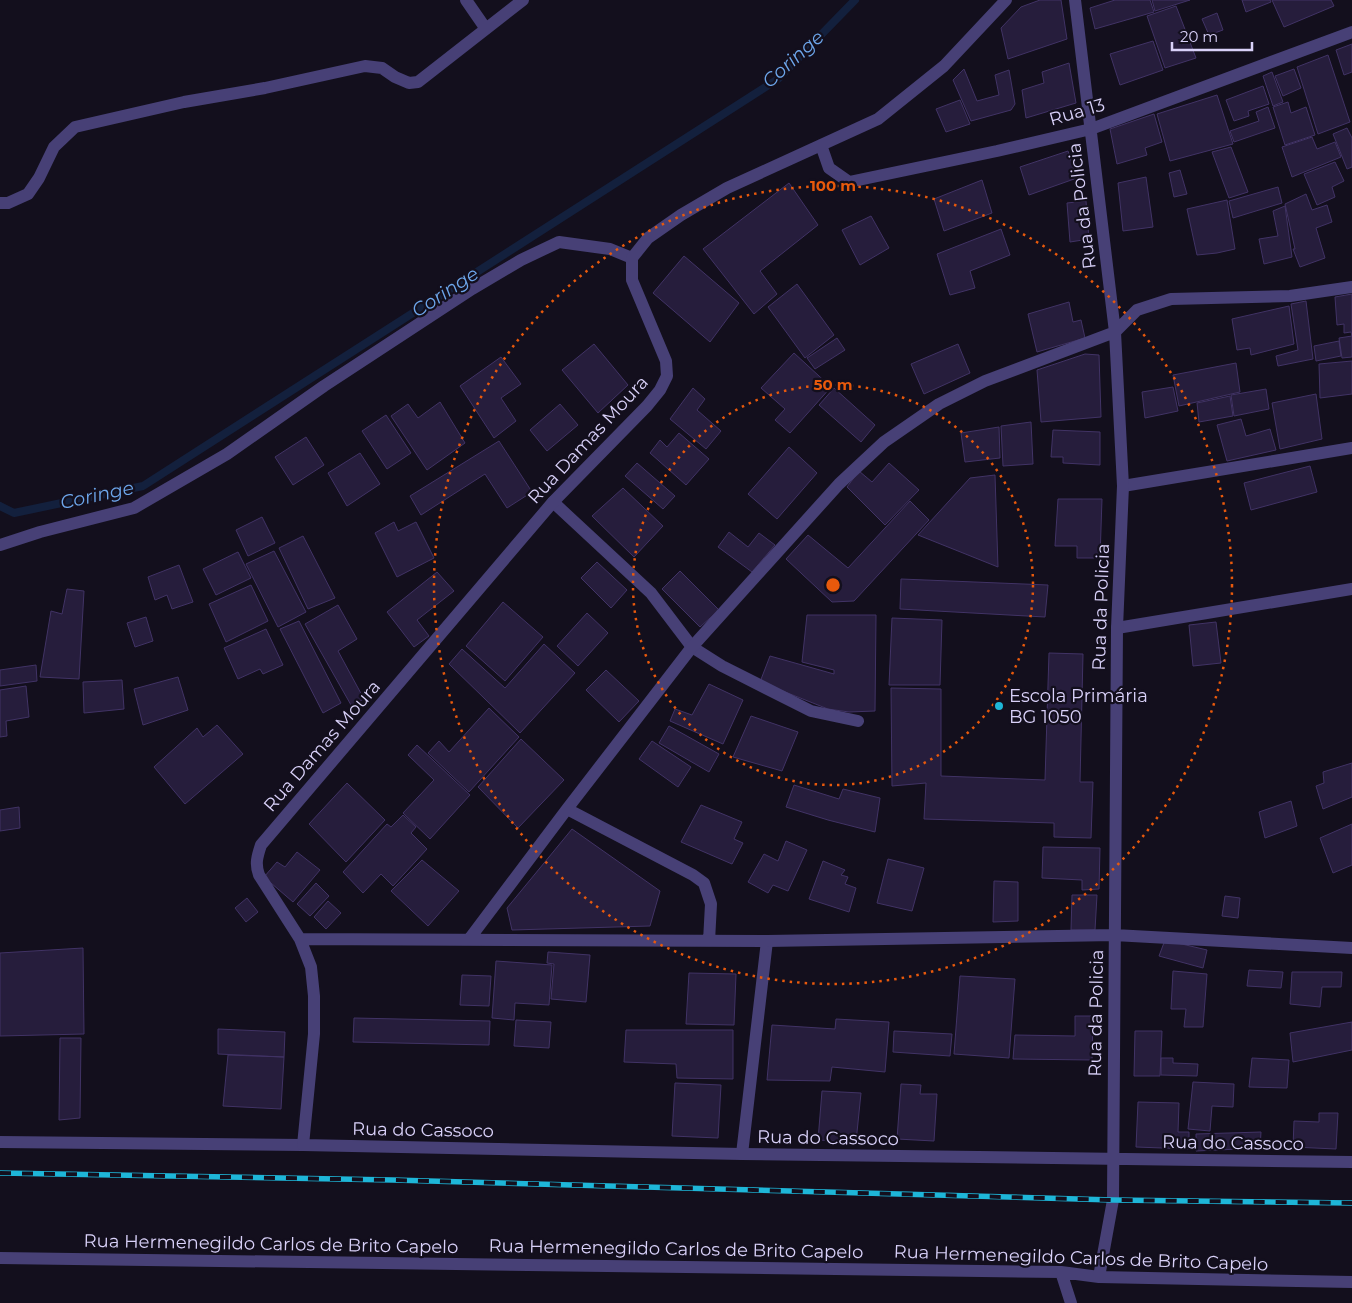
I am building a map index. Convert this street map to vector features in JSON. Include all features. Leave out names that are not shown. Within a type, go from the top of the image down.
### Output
[{"type":"street","points":[[466,0],[486,29]]},
{"type":"street","points":[[0,203],[8,203],[28,194],[39,178],[54,147],[75,127],[184,102],[265,88],[366,66],[382,68],[395,77],[409,82],[418,82],[523,0]]},
{"type":"street","points":[[0,545],[40,532],[134,508],[227,454],[324,386],[472,290],[521,260],[559,242],[610,249],[632,258],[648,238],[719,192],[878,119],[944,66],[1006,0]]},
{"type":"street","name":"Rua da Policia","points":[[1075,0],[1115,332],[1123,486],[1117,628],[1113,1200],[1099,1277]]},
{"type":"street","name":"Rua 13","points":[[820,145],[829,168],[849,182],[997,151],[1090,129],[1352,32]]},
{"type":"street","name":"Rua Damas Moura","points":[[300,939],[266,889],[256,867],[256,858],[261,845],[553,502],[647,406],[660,390],[667,376],[666,361],[632,280],[632,258]]},
{"type":"street","points":[[470,938],[692,647],[839,484],[884,442],[939,404],[986,381],[1115,332],[1137,310],[1171,299],[1290,296],[1352,287]]},
{"type":"street","points":[[1123,486],[1352,448]]},
{"type":"street","points":[[553,502],[651,593],[692,647],[722,666],[811,711],[858,721]]},
{"type":"street","points":[[1117,628],[1352,588]]},
{"type":"street","points":[[567,809],[693,875],[704,883],[711,904],[709,940]]},
{"type":"street","points":[[303,1145],[314,1034],[314,996],[311,967],[300,939],[470,938],[767,941],[1114,935],[1352,948]]},
{"type":"street","points":[[742,1154],[767,941]]},
{"type":"street","name":"Rua do Cassoco","points":[[0,1142],[1352,1162]]},
{"type":"street","name":"Rua Hermenegildo Carlos de Brito Capelo","points":[[0,1258],[1061,1272],[1099,1277],[1352,1282]]},
{"type":"street","points":[[1061,1272],[1071,1303]]},
{"type":"building","points":[[1040,0],[1061,0],[1067,39],[1008,59],[1001,28],[1021,7]]},
{"type":"building","points":[[1115,0],[1150,0],[1154,12],[1095,29],[1090,8]]},
{"type":"building","points":[[1152,0],[1190,0],[1155,11]]},
{"type":"building","points":[[1242,0],[1270,0],[1271,2],[1246,12]]},
{"type":"building","points":[[1272,0],[1331,0],[1334,6],[1284,27]]},
{"type":"building","points":[[1176,6],[1196,58],[1165,68],[1147,16]]},
{"type":"building","points":[[1217,13],[1223,30],[1209,35],[1202,19]]},
{"type":"building","points":[[1153,41],[1163,70],[1120,85],[1110,54]]},
{"type":"building","points":[[1352,44],[1352,72],[1344,75],[1336,50]]},
{"type":"building","points":[[1328,55],[1350,122],[1318,134],[1297,67]]},
{"type":"building","points":[[1069,63],[1076,103],[1026,118],[1022,90],[1044,83],[1042,72]]},
{"type":"building","points":[[964,69],[977,101],[999,95],[995,75],[1009,70],[1015,104],[1011,110],[971,121],[953,80]]},
{"type":"building","points":[[1294,69],[1301,88],[1283,96],[1275,76]]},
{"type":"building","points":[[1272,72],[1283,102],[1273,106],[1263,76]]},
{"type":"building","points":[[1263,86],[1269,104],[1248,111],[1249,116],[1234,121],[1226,100]]},
{"type":"building","points":[[1217,95],[1233,144],[1170,161],[1157,114]]},
{"type":"building","points":[[960,100],[970,124],[946,132],[936,109]]},
{"type":"building","points":[[1288,102],[1291,113],[1306,107],[1315,135],[1285,145],[1273,107]]},
{"type":"building","points":[[1268,107],[1275,128],[1234,142],[1230,131],[1259,121],[1256,112]]},
{"type":"building","points":[[1154,114],[1162,142],[1145,148],[1147,155],[1117,164],[1110,129]]},
{"type":"building","points":[[1347,128],[1352,138],[1352,167],[1347,169],[1333,134]]},
{"type":"building","points":[[1312,137],[1317,149],[1335,142],[1341,157],[1292,177],[1282,147]]},
{"type":"building","points":[[1231,147],[1248,192],[1229,198],[1212,152]]},
{"type":"building","points":[[1068,151],[1077,178],[1029,195],[1020,167]]},
{"type":"building","points":[[1335,162],[1344,181],[1332,187],[1335,197],[1317,205],[1304,174]]},
{"type":"building","points":[[1180,170],[1187,194],[1174,197],[1169,173]]},
{"type":"building","points":[[1146,177],[1153,227],[1123,231],[1118,183]]},
{"type":"building","points":[[982,180],[992,213],[944,231],[934,199]]},
{"type":"building","points":[[789,183],[818,225],[760,271],[777,294],[754,314],[703,249]]},
{"type":"building","points":[[1278,187],[1282,203],[1233,218],[1229,201]]},
{"type":"building","points":[[1306,194],[1312,210],[1327,205],[1332,222],[1316,228],[1325,258],[1300,267],[1293,249],[1295,249],[1285,204]]},
{"type":"building","points":[[1227,200],[1235,249],[1197,255],[1187,209]]},
{"type":"building","points":[[1086,201],[1089,239],[1070,242],[1067,203]]},
{"type":"building","points":[[1285,206],[1292,257],[1264,264],[1259,239],[1278,236],[1273,211]]},
{"type":"building","points":[[871,216],[889,248],[860,265],[842,230]]},
{"type":"building","points":[[1001,229],[1010,255],[970,271],[975,288],[950,295],[937,254]]},
{"type":"building","points":[[684,256],[739,303],[710,342],[653,293]]},
{"type":"building","points":[[797,284],[834,335],[805,358],[768,307]]},
{"type":"building","points":[[1352,294],[1352,336],[1351,332],[1344,333],[1344,324],[1337,325],[1335,297]]},
{"type":"building","points":[[1306,301],[1313,359],[1278,366],[1276,356],[1298,350],[1291,304]]},
{"type":"building","points":[[1069,302],[1073,322],[1081,320],[1085,338],[1037,352],[1028,314]]},
{"type":"building","points":[[1289,306],[1294,344],[1251,355],[1250,348],[1237,350],[1232,319]]},
{"type":"building","points":[[1352,336],[1352,357],[1342,358],[1339,338]]},
{"type":"building","points":[[837,338],[845,350],[815,369],[807,358]]},
{"type":"building","points":[[1339,341],[1341,356],[1316,361],[1314,346]]},
{"type":"building","points":[[594,344],[628,385],[598,413],[562,370]]},
{"type":"building","points":[[958,344],[970,373],[924,394],[911,364]]},
{"type":"building","points":[[794,353],[831,387],[790,433],[775,420],[785,409],[761,388]]},
{"type":"building","points":[[1085,354],[1099,355],[1101,417],[1041,422],[1037,370]]},
{"type":"building","points":[[501,357],[521,384],[501,398],[516,421],[494,438],[460,386]]},
{"type":"building","points":[[1352,361],[1352,394],[1320,398],[1319,364]]},
{"type":"building","points":[[1236,363],[1240,392],[1179,406],[1173,375]]},
{"type":"building","points":[[1173,387],[1178,411],[1145,418],[1142,392]]},
{"type":"building","points":[[693,388],[705,399],[697,410],[721,431],[706,449],[670,419]]},
{"type":"building","points":[[834,388],[875,425],[861,442],[819,405]]},
{"type":"building","points":[[1266,389],[1269,409],[1234,416],[1231,395]]},
{"type":"building","points":[[1316,394],[1322,439],[1280,449],[1272,403]]},
{"type":"building","points":[[1230,396],[1233,416],[1199,422],[1197,403]]},
{"type":"building","points":[[440,402],[465,443],[427,470],[391,416],[408,404],[418,418]]},
{"type":"building","points":[[560,404],[578,425],[547,451],[530,430]]},
{"type":"building","points":[[386,415],[411,453],[387,469],[362,431]]},
{"type":"building","points":[[1241,419],[1246,436],[1270,429],[1276,450],[1227,461],[1217,425]]},
{"type":"building","points":[[1031,422],[1033,464],[1003,466],[1001,426]]},
{"type":"building","points":[[999,427],[1000,458],[965,462],[961,433]]},
{"type":"building","points":[[1053,430],[1100,432],[1100,465],[1063,463],[1063,457],[1051,457]]},
{"type":"building","points":[[679,433],[709,459],[686,485],[650,453],[660,440],[667,447]]},
{"type":"building","points":[[306,437],[324,465],[293,485],[275,457]]},
{"type":"building","points":[[499,441],[532,492],[507,508],[485,474],[421,515],[410,496]]},
{"type":"building","points":[[789,447],[817,473],[777,519],[748,494]]},
{"type":"building","points":[[360,453],[380,484],[347,506],[328,473]]},
{"type":"building","points":[[637,463],[675,496],[663,509],[625,476]]},
{"type":"building","points":[[889,463],[919,490],[885,525],[847,487],[859,471],[872,482]]},
{"type":"building","points":[[1310,466],[1317,492],[1251,510],[1244,483]]},
{"type":"building","points":[[995,475],[998,567],[918,535],[970,478]]},
{"type":"building","points":[[623,488],[663,526],[634,557],[592,516]]},
{"type":"building","points":[[1058,499],[1102,499],[1100,558],[1077,558],[1077,546],[1055,546]]},
{"type":"building","points":[[910,501],[929,520],[854,601],[832,602],[786,559],[808,535],[848,568]]},
{"type":"building","points":[[262,517],[275,543],[248,556],[236,530]]},
{"type":"building","points":[[394,522],[398,531],[416,522],[434,558],[397,577],[375,533]]},
{"type":"building","points":[[729,532],[748,547],[759,533],[775,545],[752,572],[718,547]]},
{"type":"building","points":[[303,536],[335,598],[308,609],[279,548]]},
{"type":"building","points":[[274,551],[306,612],[278,627],[246,564]]},
{"type":"building","points":[[238,552],[251,578],[216,595],[203,569]]},
{"type":"building","points":[[597,562],[627,590],[611,608],[581,578]]},
{"type":"building","points":[[179,565],[193,602],[172,609],[167,595],[155,600],[148,577]]},
{"type":"building","points":[[680,571],[719,610],[700,627],[662,589]]},
{"type":"building","points":[[437,572],[454,591],[417,620],[429,636],[414,647],[387,612]]},
{"type":"building","points":[[901,579],[1048,585],[1045,617],[900,609]]},
{"type":"building","points":[[251,585],[268,621],[226,642],[209,604]]},
{"type":"building","points":[[67,589],[84,591],[79,679],[40,677],[51,611],[62,614]]},
{"type":"building","points":[[503,602],[543,637],[505,681],[466,646]]},
{"type":"building","points":[[338,605],[357,639],[338,651],[364,699],[351,705],[305,624]]},
{"type":"building","points":[[587,613],[608,633],[578,666],[557,646]]},
{"type":"building","points":[[807,615],[876,615],[875,711],[849,712],[828,709],[760,682],[770,656],[834,674],[834,670],[802,662]]},
{"type":"building","points":[[146,617],[153,641],[135,647],[127,623]]},
{"type":"building","points":[[892,618],[942,620],[940,685],[889,685]]},
{"type":"building","points":[[299,621],[341,703],[323,713],[280,629]]},
{"type":"building","points":[[1216,622],[1221,663],[1193,666],[1189,625]]},
{"type":"building","points":[[266,629],[283,665],[263,674],[260,669],[238,679],[224,648]]},
{"type":"building","points":[[544,644],[575,673],[520,733],[449,664],[462,649],[505,688]]},
{"type":"building","points":[[1049,653],[1083,654],[1080,782],[1093,782],[1091,838],[1054,837],[1054,823],[924,819],[926,783],[892,786],[891,688],[941,689],[941,776],[1045,780]]},
{"type":"building","points":[[36,665],[37,681],[0,686],[0,670]]},
{"type":"building","points":[[606,670],[639,701],[619,722],[586,690]]},
{"type":"building","points":[[178,677],[188,710],[143,725],[134,689]]},
{"type":"building","points":[[122,680],[124,709],[84,713],[83,682]]},
{"type":"building","points":[[709,684],[743,700],[723,744],[670,721],[675,709],[692,715]]},
{"type":"building","points":[[26,686],[29,717],[6,721],[7,736],[0,737],[0,690]]},
{"type":"building","points":[[489,708],[519,737],[469,792],[428,753],[439,741],[449,752]]},
{"type":"building","points":[[751,716],[798,732],[782,771],[733,757]]},
{"type":"building","points":[[217,725],[243,754],[185,804],[154,767],[197,728],[203,737]]},
{"type":"building","points":[[669,726],[719,754],[709,772],[659,743]]},
{"type":"building","points":[[521,739],[564,780],[518,828],[478,787]]},
{"type":"building","points":[[652,741],[691,767],[678,787],[639,759]]},
{"type":"building","points":[[417,745],[470,795],[430,839],[403,813],[434,780],[408,755]]},
{"type":"building","points":[[1352,763],[1352,797],[1323,809],[1316,786],[1324,783],[1323,772]]},
{"type":"building","points":[[347,783],[385,820],[346,862],[309,824]]},
{"type":"building","points":[[794,785],[839,799],[843,789],[880,798],[875,832],[786,807]]},
{"type":"building","points":[[1291,801],[1297,826],[1265,838],[1259,812]]},
{"type":"building","points":[[701,805],[742,822],[734,839],[743,843],[732,864],[681,842]]},
{"type":"building","points":[[19,807],[20,828],[0,831],[0,810]]},
{"type":"building","points":[[403,815],[416,827],[411,833],[427,849],[393,886],[381,874],[363,893],[343,872],[387,824],[391,827]]},
{"type":"building","points":[[1352,824],[1352,865],[1333,873],[1320,838]]},
{"type":"building","points":[[572,829],[660,891],[650,926],[512,930],[507,908]]},
{"type":"building","points":[[786,841],[807,850],[788,891],[773,885],[768,893],[748,882],[764,854],[778,861]]},
{"type":"building","points":[[1043,847],[1100,848],[1099,889],[1082,890],[1082,880],[1042,878]]},
{"type":"building","points":[[297,852],[320,870],[293,902],[264,877],[277,862],[285,867]]},
{"type":"building","points":[[888,859],[924,868],[912,911],[877,903]]},
{"type":"building","points":[[422,860],[459,891],[428,926],[391,891]]},
{"type":"building","points":[[823,861],[845,870],[841,875],[848,877],[845,884],[856,888],[849,912],[809,899]]},
{"type":"building","points":[[994,881],[1018,882],[1018,921],[993,922]]},
{"type":"building","points":[[316,883],[329,896],[310,916],[297,904]]},
{"type":"building","points":[[1072,895],[1097,895],[1095,930],[1071,930]]},
{"type":"building","points":[[1225,896],[1240,898],[1238,918],[1222,916]]},
{"type":"building","points":[[247,898],[258,912],[246,922],[235,908]]},
{"type":"building","points":[[328,901],[341,913],[326,929],[314,917]]},
{"type":"building","points":[[1165,940],[1207,950],[1203,968],[1159,956]]},
{"type":"building","points":[[83,948],[84,1034],[0,1036],[0,953]]},
{"type":"building","points":[[548,952],[590,955],[586,1002],[551,999],[554,964],[547,963]]},
{"type":"building","points":[[496,961],[552,965],[549,1005],[515,1003],[514,1020],[492,1018]]},
{"type":"building","points":[[1249,970],[1283,972],[1281,988],[1247,986]]},
{"type":"building","points":[[1173,971],[1207,974],[1203,1027],[1184,1027],[1186,1009],[1171,1009]]},
{"type":"building","points":[[1292,972],[1342,972],[1341,987],[1322,987],[1320,1007],[1290,1004]]},
{"type":"building","points":[[689,973],[736,974],[734,1025],[686,1024]]},
{"type":"building","points":[[462,975],[491,976],[489,1006],[460,1005]]},
{"type":"building","points":[[960,976],[1015,979],[1009,1058],[954,1054]]},
{"type":"building","points":[[1075,1016],[1093,1016],[1092,1060],[1013,1059],[1015,1035],[1075,1036]]},
{"type":"building","points":[[354,1018],[490,1021],[489,1045],[353,1042]]},
{"type":"building","points":[[836,1019],[889,1022],[885,1072],[832,1067],[830,1081],[767,1080],[772,1025],[835,1029]]},
{"type":"building","points":[[516,1020],[551,1022],[549,1048],[514,1046]]},
{"type":"building","points":[[1352,1022],[1352,1050],[1293,1062],[1290,1033]]},
{"type":"building","points":[[218,1029],[285,1032],[284,1057],[218,1054]]},
{"type":"building","points":[[626,1030],[733,1030],[733,1079],[677,1078],[676,1064],[624,1062]]},
{"type":"building","points":[[894,1031],[952,1034],[950,1056],[893,1052]]},
{"type":"building","points":[[1135,1031],[1162,1031],[1160,1076],[1134,1076]]},
{"type":"building","points":[[60,1038],[81,1038],[80,1118],[59,1120]]},
{"type":"building","points":[[228,1055],[284,1057],[281,1109],[223,1106]]},
{"type":"building","points":[[1161,1058],[1173,1058],[1173,1063],[1198,1064],[1197,1076],[1161,1075]]},
{"type":"building","points":[[1252,1058],[1289,1060],[1287,1088],[1249,1087]]},
{"type":"building","points":[[1193,1082],[1234,1084],[1233,1107],[1212,1106],[1210,1131],[1188,1129]]},
{"type":"building","points":[[675,1083],[721,1085],[718,1138],[672,1136]]},
{"type":"building","points":[[901,1084],[921,1085],[920,1094],[937,1094],[934,1141],[897,1139]]},
{"type":"building","points":[[822,1091],[861,1093],[856,1142],[818,1140]]},
{"type":"building","points":[[1138,1102],[1179,1103],[1178,1132],[1189,1132],[1189,1149],[1136,1147]]},
{"type":"building","points":[[1319,1113],[1338,1113],[1336,1149],[1293,1147],[1294,1121],[1319,1122]]},
{"type":"building","points":[[1261,1132],[1260,1148],[1196,1151],[1196,1134]]},
{"type":"waterway","name":"Coringe","points":[[0,506],[14,513],[143,486],[778,79],[855,0]]},
{"type":"railway","points":[[0,1173],[393,1180],[1113,1200],[1352,1203]]},
{"type":"place","name":"Escola Primária BG 1050","points":[[999,706]]}]
